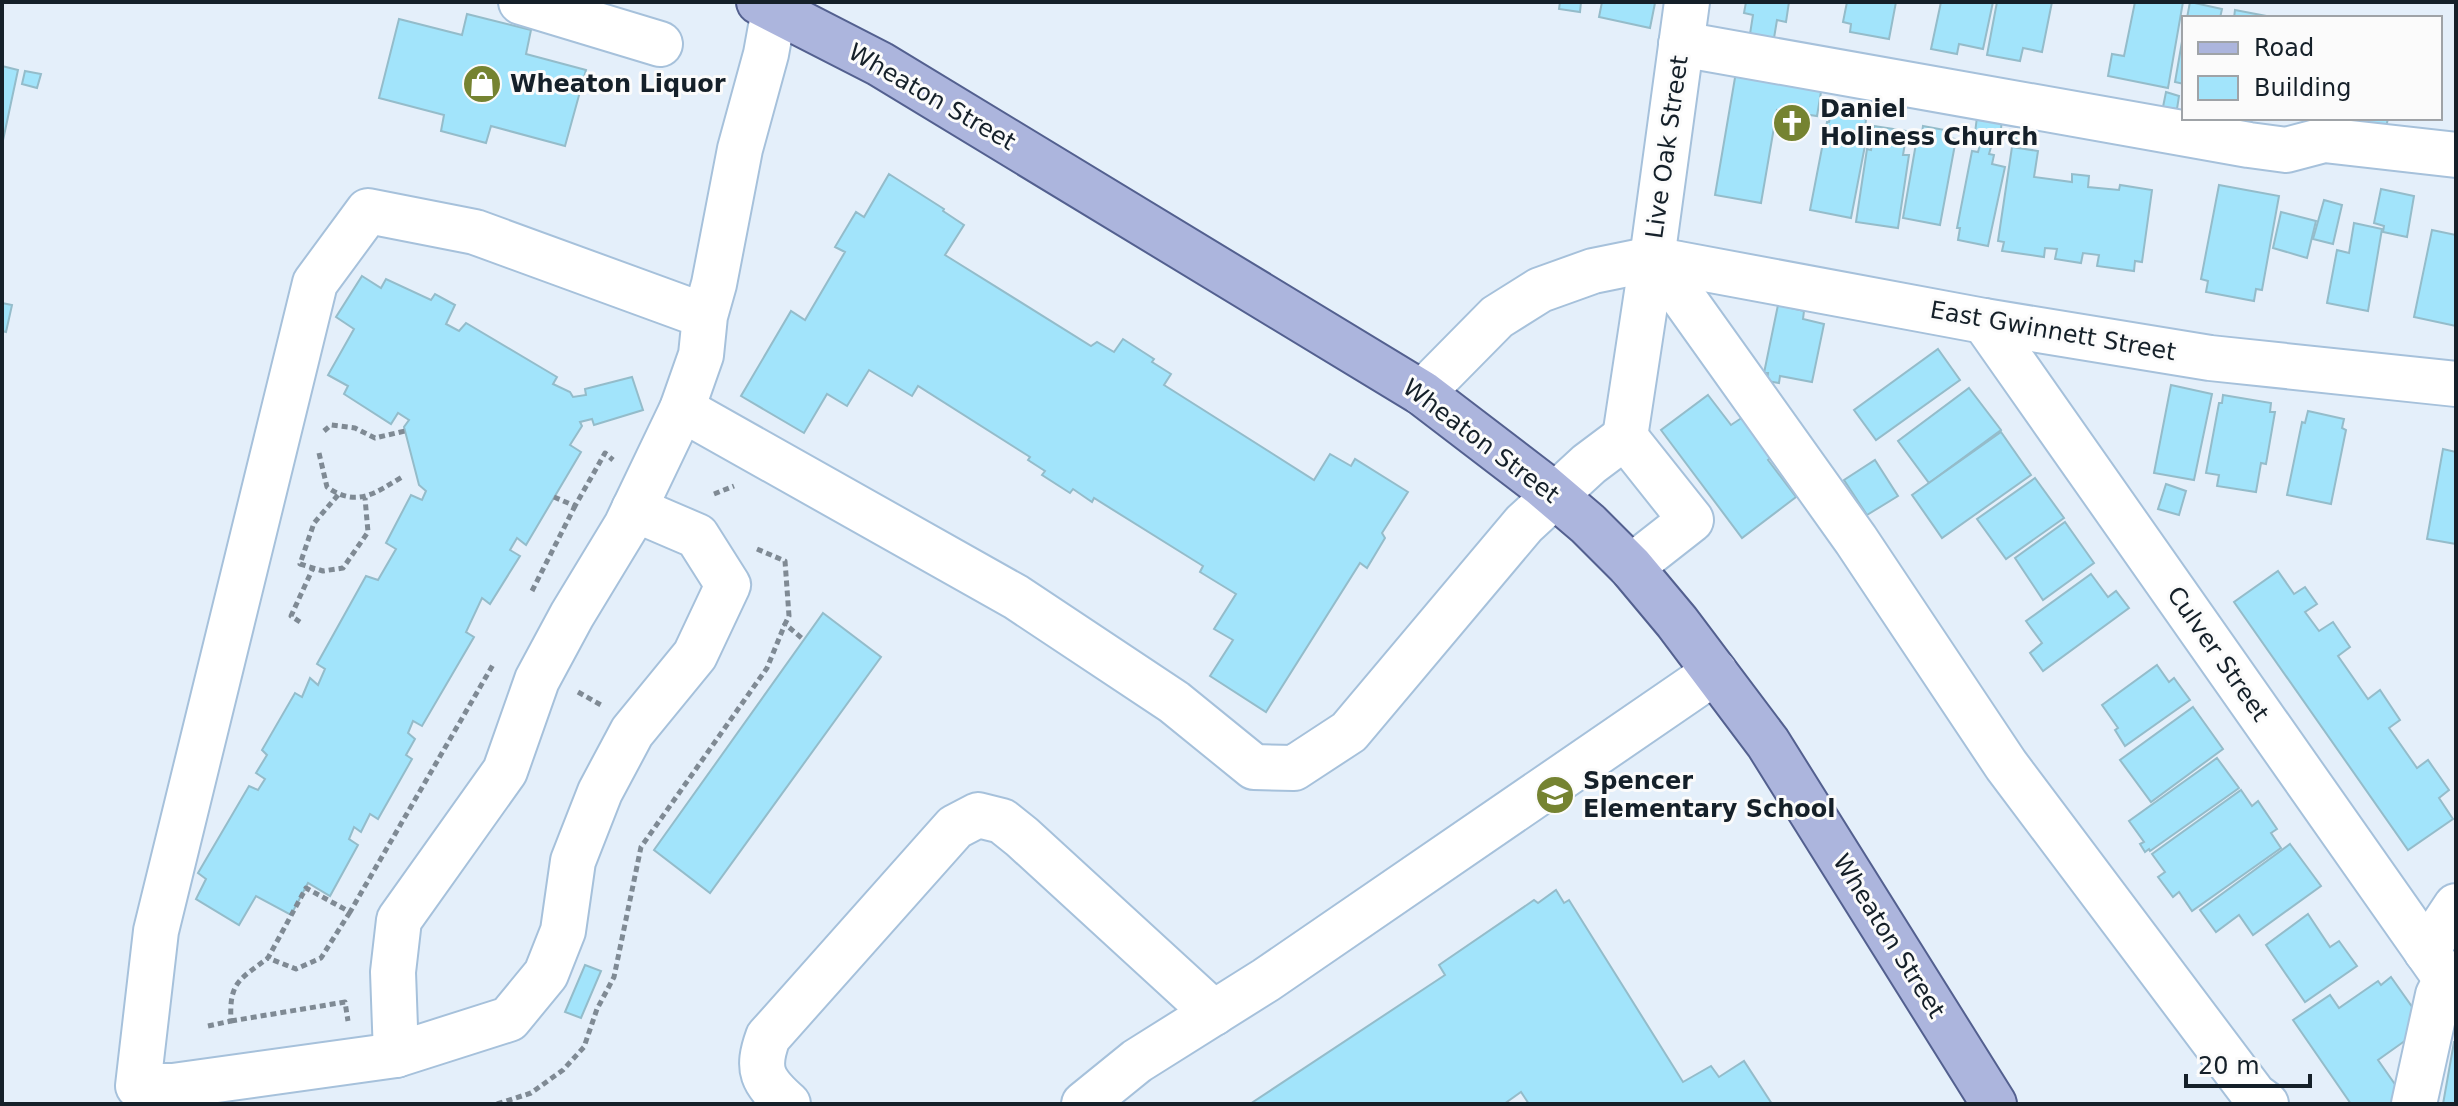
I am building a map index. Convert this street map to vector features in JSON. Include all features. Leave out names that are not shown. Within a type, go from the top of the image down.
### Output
[{"type":"main road","name":"Wheaton Street","points":[[767,6],[880,64],[1422,393],[1588,524],[1631,567],[1677,622],[1768,743],[1994,1104]]},
{"type":"street","points":[[521,2],[660,44]]},
{"type":"street","points":[[396,1055],[393,972],[399,920],[505,771],[537,680],[626,526],[682,409],[701,355],[705,316],[740,149],[766,54],[767,6]]},
{"type":"street","points":[[1684,23],[2249,145],[2286,150],[2324,140],[2456,155]]},
{"type":"street","name":"Live Oak Street","points":[[1422,393],[1497,317],[1540,290],[1593,271],[1665,262],[1684,23]]},
{"type":"street","points":[[634,509],[697,536],[728,585],[695,655],[632,732],[600,792],[573,861],[563,931],[546,974],[509,1019],[396,1055],[173,1086],[138,1086],[156,931],[315,283],[368,211],[475,232],[705,316]]},
{"type":"street","points":[[682,409],[1016,597],[1174,702],[1254,767],[1294,768],[1349,732],[1524,524],[1553,495],[1625,437],[1665,262]]},
{"type":"street","points":[[1665,262],[1677,289],[1856,540],[2006,765],[2254,1095],[2266,1104]]},
{"type":"street","name":"East Gwinnett Street","points":[[1665,262],[1984,321],[2210,358],[2456,384]]},
{"type":"street","name":"Culver Street","points":[[1984,321],[2443,971]]},
{"type":"street","points":[[1625,437],[1691,520],[1631,567]]},
{"type":"street","points":[[1084,1104],[1137,1061],[1266,980],[1715,672]]},
{"type":"street","points":[[788,1104],[770,1088],[760,1060],[768,1037],[955,827],[978,815],[1002,821],[1022,837],[1214,1013]]},
{"type":"street","points":[[2414,1104],[2456,906]]},
{"type":"path","points":[[316,437],[331,425],[355,428],[375,438],[405,431]]},
{"type":"path","points":[[318,448],[327,487],[338,495],[365,498],[402,477]]},
{"type":"path","points":[[526,604],[605,453],[615,462]]},
{"type":"path","points":[[338,495],[314,523],[300,564],[323,571],[343,568],[368,532],[365,498]]},
{"type":"path","points":[[554,497],[575,506]]},
{"type":"path","points":[[300,622],[291,616],[313,568]]},
{"type":"path","points":[[497,1104],[531,1093],[563,1070],[584,1047],[597,1009],[614,977],[641,847],[767,668],[785,624]]},
{"type":"path","points":[[268,958],[296,969],[321,958],[497,659]]},
{"type":"path","points":[[231,1021],[233,988],[268,958],[306,888],[350,912]]},
{"type":"path","points":[[208,1026],[345,1002],[351,1033]]},
{"type":"building","points":[[1560,2],[1581,2],[1580,12],[1559,9]]},
{"type":"building","points":[[1602,2],[1655,3],[1650,28],[1599,17]]},
{"type":"building","points":[[1746,2],[1789,2],[1786,22],[1777,20],[1774,38],[1750,34],[1753,15],[1744,13]]},
{"type":"building","points":[[1847,2],[1896,2],[1889,39],[1850,32],[1851,24],[1843,22]]},
{"type":"building","points":[[1941,2],[1993,2],[1983,49],[1959,44],[1957,54],[1931,49]]},
{"type":"building","points":[[1997,2],[2052,2],[2042,52],[2023,48],[2020,61],[1987,55]]},
{"type":"building","points":[[2135,2],[2183,2],[2168,88],[2108,76],[2112,54],[2124,56]]},
{"type":"building","points":[[2190,2],[2222,9],[2220,16],[2187,16]]},
{"type":"building","points":[[2235,10],[2266,16],[2234,16]]},
{"type":"building","name":"Wheaton Liquor","points":[[467,14],[531,30],[526,54],[586,70],[565,146],[491,126],[486,143],[441,131],[444,115],[379,98],[399,19],[462,35]]},
{"type":"building","points":[[2182,42],[2182,84],[2175,82]]},
{"type":"building","points":[[2,66],[18,70],[2,145]]},
{"type":"building","points":[[1737,66],[1823,80],[1817,116],[1777,110],[1761,203],[1715,195]]},
{"type":"building","points":[[25,71],[41,74],[37,88],[22,84]]},
{"type":"building","points":[[2166,92],[2179,96],[2177,109],[2163,107]]},
{"type":"building","points":[[1831,113],[1866,119],[1865,129],[1868,130],[1851,218],[1810,210]]},
{"type":"building","points":[[1977,117],[2002,120],[2000,137],[1975,133]]},
{"type":"building","points":[[2315,120],[2388,120],[2385,133]]},
{"type":"building","points":[[2019,124],[2030,126],[2027,142],[2015,141]]},
{"type":"building","points":[[1874,126],[1907,131],[1903,155],[1909,155],[1898,228],[1856,222],[1867,149],[1871,150]]},
{"type":"building","points":[[1923,126],[1950,131],[1949,138],[1956,139],[1940,225],[1903,218],[1918,132],[1922,133]]},
{"type":"building","points":[[1980,145],[1991,147],[1989,154],[1994,155],[1992,164],[2005,167],[1988,246],[1958,240],[1960,228],[1957,228],[1972,151],[1978,152]]},
{"type":"building","points":[[2012,147],[2038,151],[2034,177],[2072,182],[2072,174],[2089,176],[2088,187],[2119,190],[2120,185],[2152,190],[2142,262],[2135,261],[2134,271],[2097,266],[2099,255],[2083,253],[2081,263],[2055,259],[2057,249],[2045,248],[2044,257],[2002,251],[2004,242],[1998,241]]},
{"type":"building","points":[[889,174],[964,225],[945,255],[1091,346],[1097,342],[1114,352],[1123,339],[1171,374],[1164,385],[1314,480],[1330,454],[1351,466],[1355,459],[1408,492],[1382,533],[1385,538],[1367,568],[1360,563],[1266,712],[1210,676],[1233,640],[1214,629],[1236,594],[1200,572],[1203,566],[1094,498],[1092,502],[1073,489],[1070,493],[1042,475],[1045,471],[1028,460],[1030,457],[918,386],[912,396],[869,370],[847,406],[827,394],[804,433],[741,396],[791,311],[805,320],[845,252],[835,247],[856,212],[864,217]]},
{"type":"building","points":[[2219,185],[2279,196],[2262,290],[2256,289],[2254,301],[2206,292],[2208,281],[2201,279]]},
{"type":"building","points":[[2381,189],[2414,196],[2407,237],[2383,232],[2384,226],[2374,223]]},
{"type":"building","points":[[2324,200],[2342,205],[2333,244],[2313,239]]},
{"type":"building","points":[[2281,212],[2316,221],[2307,258],[2273,248]]},
{"type":"building","points":[[2354,223],[2382,229],[2368,311],[2327,303],[2337,250],[2349,253]]},
{"type":"building","points":[[2432,230],[2456,235],[2456,326],[2414,317]]},
{"type":"building","points":[[362,276],[381,288],[386,279],[431,300],[435,294],[455,305],[446,324],[459,331],[466,323],[557,377],[553,384],[570,392],[573,397],[586,395],[585,389],[632,377],[643,410],[594,425],[592,419],[580,422],[582,426],[570,445],[581,452],[526,545],[517,538],[510,550],[520,556],[490,604],[482,598],[466,632],[474,637],[422,726],[413,721],[408,733],[415,739],[406,755],[412,759],[378,819],[370,814],[361,832],[354,827],[349,839],[358,845],[330,896],[308,883],[291,915],[256,896],[239,925],[196,899],[206,879],[198,873],[249,786],[258,790],[265,779],[256,773],[267,755],[262,750],[295,693],[302,697],[310,678],[318,685],[325,669],[317,664],[366,576],[378,580],[396,549],[386,543],[411,495],[422,500],[426,491],[419,485],[404,427],[409,420],[398,413],[391,424],[344,394],[348,386],[328,375],[354,329],[336,317]]},
{"type":"building","points":[[2,303],[12,305],[6,332],[2,331]]},
{"type":"building","points":[[1778,305],[1804,311],[1803,319],[1824,324],[1812,382],[1780,376],[1779,383],[1767,381],[1768,373],[1764,373]]},
{"type":"building","points":[[1938,349],[1960,380],[1876,440],[1854,410]]},
{"type":"building","points":[[2171,385],[2212,394],[2194,480],[2154,473]]},
{"type":"building","points":[[1969,388],[2001,430],[1929,483],[1898,441]]},
{"type":"building","points":[[1708,395],[1731,425],[1743,417],[1773,456],[1768,460],[1796,497],[1742,538],[1661,430]]},
{"type":"building","points":[[2223,395],[2271,403],[2270,412],[2275,412],[2266,464],[2261,463],[2256,492],[2217,486],[2219,475],[2206,473]]},
{"type":"building","points":[[2308,411],[2344,419],[2342,428],[2346,430],[2331,504],[2287,495],[2302,422],[2305,423]]},
{"type":"building","points":[[2001,432],[2031,475],[1942,538],[1912,495]]},
{"type":"building","points":[[2443,449],[2456,452],[2456,544],[2427,539]]},
{"type":"building","points":[[1875,460],[1898,496],[1867,515],[1844,480]]},
{"type":"building","points":[[2035,478],[2064,518],[2006,559],[1977,519]]},
{"type":"building","points":[[2166,484],[2186,491],[2179,515],[2158,509]]},
{"type":"building","points":[[2065,522],[2094,563],[2043,600],[2015,558]]},
{"type":"building","points":[[2278,571],[2294,594],[2305,587],[2317,604],[2305,612],[2319,631],[2333,622],[2350,647],[2338,656],[2368,699],[2380,690],[2400,720],[2389,728],[2417,768],[2428,760],[2449,790],[2439,798],[2453,819],[2408,850],[2234,602]]},
{"type":"building","points":[[2091,574],[2108,597],[2116,591],[2129,608],[2043,671],[2030,653],[2042,643],[2026,621]]},
{"type":"building","points":[[823,613],[881,657],[710,893],[654,850]]},
{"type":"building","points":[[2157,665],[2169,682],[2174,678],[2190,700],[2125,746],[2115,730],[2118,728],[2102,705]]},
{"type":"building","points":[[2193,707],[2223,749],[2151,802],[2120,760]]},
{"type":"building","points":[[2217,758],[2239,788],[2145,852],[2140,844],[2144,842],[2129,821]]},
{"type":"building","points":[[2241,790],[2252,806],[2258,801],[2277,829],[2271,833],[2281,848],[2192,911],[2179,892],[2173,897],[2158,877],[2165,872],[2152,854]]},
{"type":"building","points":[[2290,844],[2321,886],[2253,935],[2239,915],[2216,932],[2200,910]]},
{"type":"building","points":[[1556,890],[1564,903],[1569,900],[1683,1082],[1711,1066],[1719,1077],[1744,1061],[1772,1104],[1529,1104],[1521,1092],[1504,1104],[1250,1104],[1445,975],[1439,965],[1534,900],[1538,903]]},
{"type":"building","points":[[2308,914],[2330,947],[2339,941],[2357,966],[2305,1002],[2266,945]]},
{"type":"building","points":[[585,965],[601,971],[581,1018],[565,1012]]},
{"type":"building","points":[[2391,977],[2420,1018],[2416,1033],[2378,1060],[2406,1100],[2401,1104],[2351,1104],[2293,1020],[2330,995],[2339,1008],[2378,981],[2381,985]]},
{"type":"building","points":[[2454,1042],[2456,1104],[2443,1104]]},
{"type":"place","name":"Wheaton Liquor","points":[[482,84]]},
{"type":"place","name":"Daniel Holiness Church","points":[[1792,123]]},
{"type":"place","name":"Spencer Elementary School","points":[[1555,795]]}]
